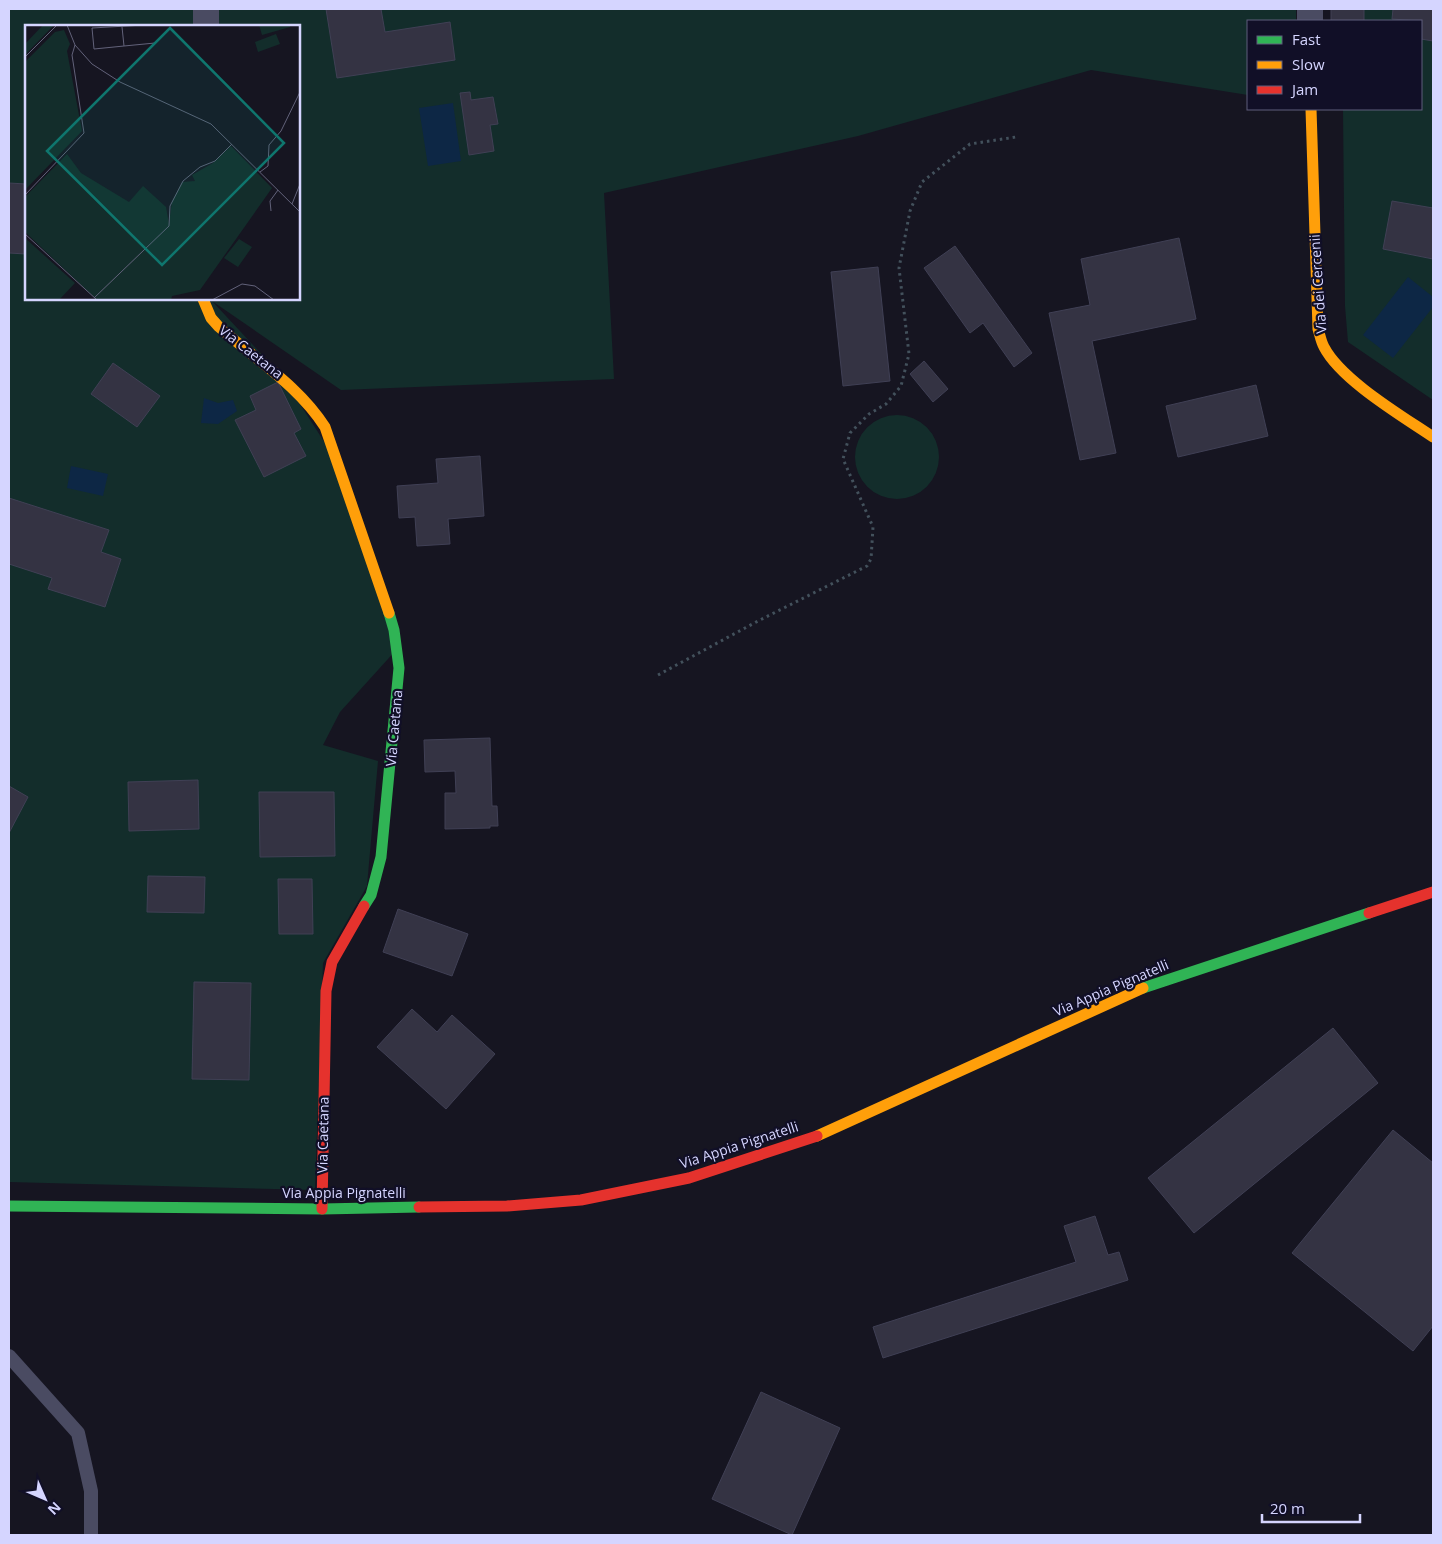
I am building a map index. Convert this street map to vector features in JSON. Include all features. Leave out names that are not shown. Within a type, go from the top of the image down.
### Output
[{"type":"street","points":[[206,9],[206,25]]},
{"type":"street","name":"Via dei Cercenii","points":[[1311,110],[1318,329],[1324,348],[1360,384],[1433,437]]},
{"type":"street","name":"Via Caetana","points":[[203,300],[211,318],[219,327],[292,384],[310,402],[322,421],[330,437],[388,610],[397,649],[398,685],[381,857],[371,895],[332,962],[326,991],[322,1209]]},
{"type":"street","name":"Via Appia Pignatelli","points":[[9,1206],[322,1209],[507,1206],[581,1200],[689,1178],[821,1135],[1142,988],[1433,892]]},
{"type":"lane","points":[[9,1356],[78,1432],[91,1491],[90,1535]]},
{"type":"path","points":[[658,675],[758,621],[867,566],[871,559],[873,526],[843,459],[850,433],[869,414],[886,404],[901,386],[909,354],[899,268],[910,211],[922,182],[970,144],[1016,137]]},
{"type":"green space","points":[[9,9],[1296,9],[1296,20],[1247,20],[1247,95],[1091,70],[858,136],[604,193],[614,379],[341,390],[212,301],[282,376],[339,465],[397,649],[340,712],[323,745],[378,761],[367,886],[323,963],[315,1190],[9,1182]]},
{"type":"green space","points":[[1342,9],[1433,9],[1433,400],[1348,342],[1345,306],[1343,110],[1422,110],[1422,20],[1342,20]]},
{"type":"green space","points":[[897,415],[920,422],[932,434],[939,457],[932,480],[920,492],[897,499],[874,492],[862,480],[855,457],[862,434],[874,422]]},
{"type":"water","points":[[453,103],[461,161],[428,166],[419,108]]},
{"type":"water","points":[[1408,277],[1433,297],[1433,307],[1393,358],[1363,335]]},
{"type":"water","points":[[204,398],[218,403],[233,400],[237,411],[218,424],[201,423]]},
{"type":"water","points":[[71,466],[108,474],[103,496],[67,488]]},
{"type":"building","points":[[326,9],[381,9],[385,32],[450,22],[455,60],[337,78]]},
{"type":"building","points":[[1331,9],[1364,9],[1364,20],[1331,20]]},
{"type":"building","points":[[1393,9],[1433,9],[1433,41],[1422,39],[1422,20],[1392,19]]},
{"type":"building","points":[[470,92],[471,100],[493,97],[498,124],[490,125],[494,151],[469,155],[460,93]]},
{"type":"building","points":[[9,183],[25,184],[25,254],[9,253]]},
{"type":"building","points":[[1392,201],[1433,208],[1433,259],[1383,249]]},
{"type":"building","points":[[1179,238],[1196,319],[1092,341],[1116,453],[1080,460],[1049,313],[1090,305],[1081,259]]},
{"type":"building","points":[[955,246],[1032,353],[1014,367],[983,323],[970,333],[924,268]]},
{"type":"building","points":[[878,267],[890,381],[843,386],[831,272]]},
{"type":"building","points":[[924,361],[948,389],[933,402],[910,374]]},
{"type":"building","points":[[113,363],[160,396],[137,427],[91,394]]},
{"type":"building","points":[[278,382],[301,429],[294,433],[306,456],[264,477],[235,420],[256,410],[250,396]]},
{"type":"building","points":[[1256,385],[1268,436],[1178,457],[1166,406]]},
{"type":"building","points":[[480,456],[484,516],[448,519],[450,544],[417,546],[415,517],[399,518],[397,486],[438,483],[436,459]]},
{"type":"building","points":[[9,498],[109,530],[101,552],[121,559],[105,607],[48,589],[52,578],[9,564]]},
{"type":"building","points":[[490,738],[492,806],[497,806],[498,826],[490,826],[490,828],[445,829],[445,793],[456,793],[455,771],[425,772],[424,740]]},
{"type":"building","points":[[198,780],[199,829],[129,831],[128,782]]},
{"type":"building","points":[[9,786],[28,797],[9,833]]},
{"type":"building","points":[[259,792],[334,792],[335,856],[260,857]]},
{"type":"building","points":[[148,876],[205,877],[204,913],[147,912]]},
{"type":"building","points":[[278,879],[312,879],[313,934],[279,934]]},
{"type":"building","points":[[398,909],[468,934],[452,976],[383,952]]},
{"type":"building","points":[[194,982],[251,983],[249,1080],[192,1079]]},
{"type":"building","points":[[412,1009],[437,1032],[452,1015],[495,1054],[446,1109],[377,1047]]},
{"type":"building","points":[[1333,1028],[1378,1083],[1194,1233],[1148,1178]]},
{"type":"building","points":[[1393,1130],[1433,1163],[1433,1326],[1413,1351],[1292,1253]]},
{"type":"building","points":[[1095,1216],[1108,1255],[1119,1252],[1128,1280],[883,1358],[873,1327],[1076,1262],[1064,1226]]},
{"type":"building","points":[[761,1392],[840,1428],[792,1535],[712,1499]]},
{"type":"traffic: fast","points":[[364,906],[371,895],[381,857],[399,668],[394,630],[389,613]]},
{"type":"traffic: fast","points":[[1143,988],[1369,913]]},
{"type":"traffic: fast","points":[[9,1206],[322,1209],[419,1207]]},
{"type":"traffic: slow","points":[[1311,110],[1318,329],[1322,343],[1332,359],[1358,384],[1389,408],[1433,437]]},
{"type":"traffic: slow","points":[[203,300],[211,318],[219,327],[302,398],[325,427],[389,613]]},
{"type":"traffic: slow","points":[[817,1136],[1143,988]]},
{"type":"traffic: jam","points":[[1369,913],[1433,892]]},
{"type":"traffic: jam","points":[[322,1209],[326,991],[332,962],[364,906]]},
{"type":"traffic: jam","points":[[419,1207],[507,1206],[581,1200],[689,1178],[817,1136]]}]
